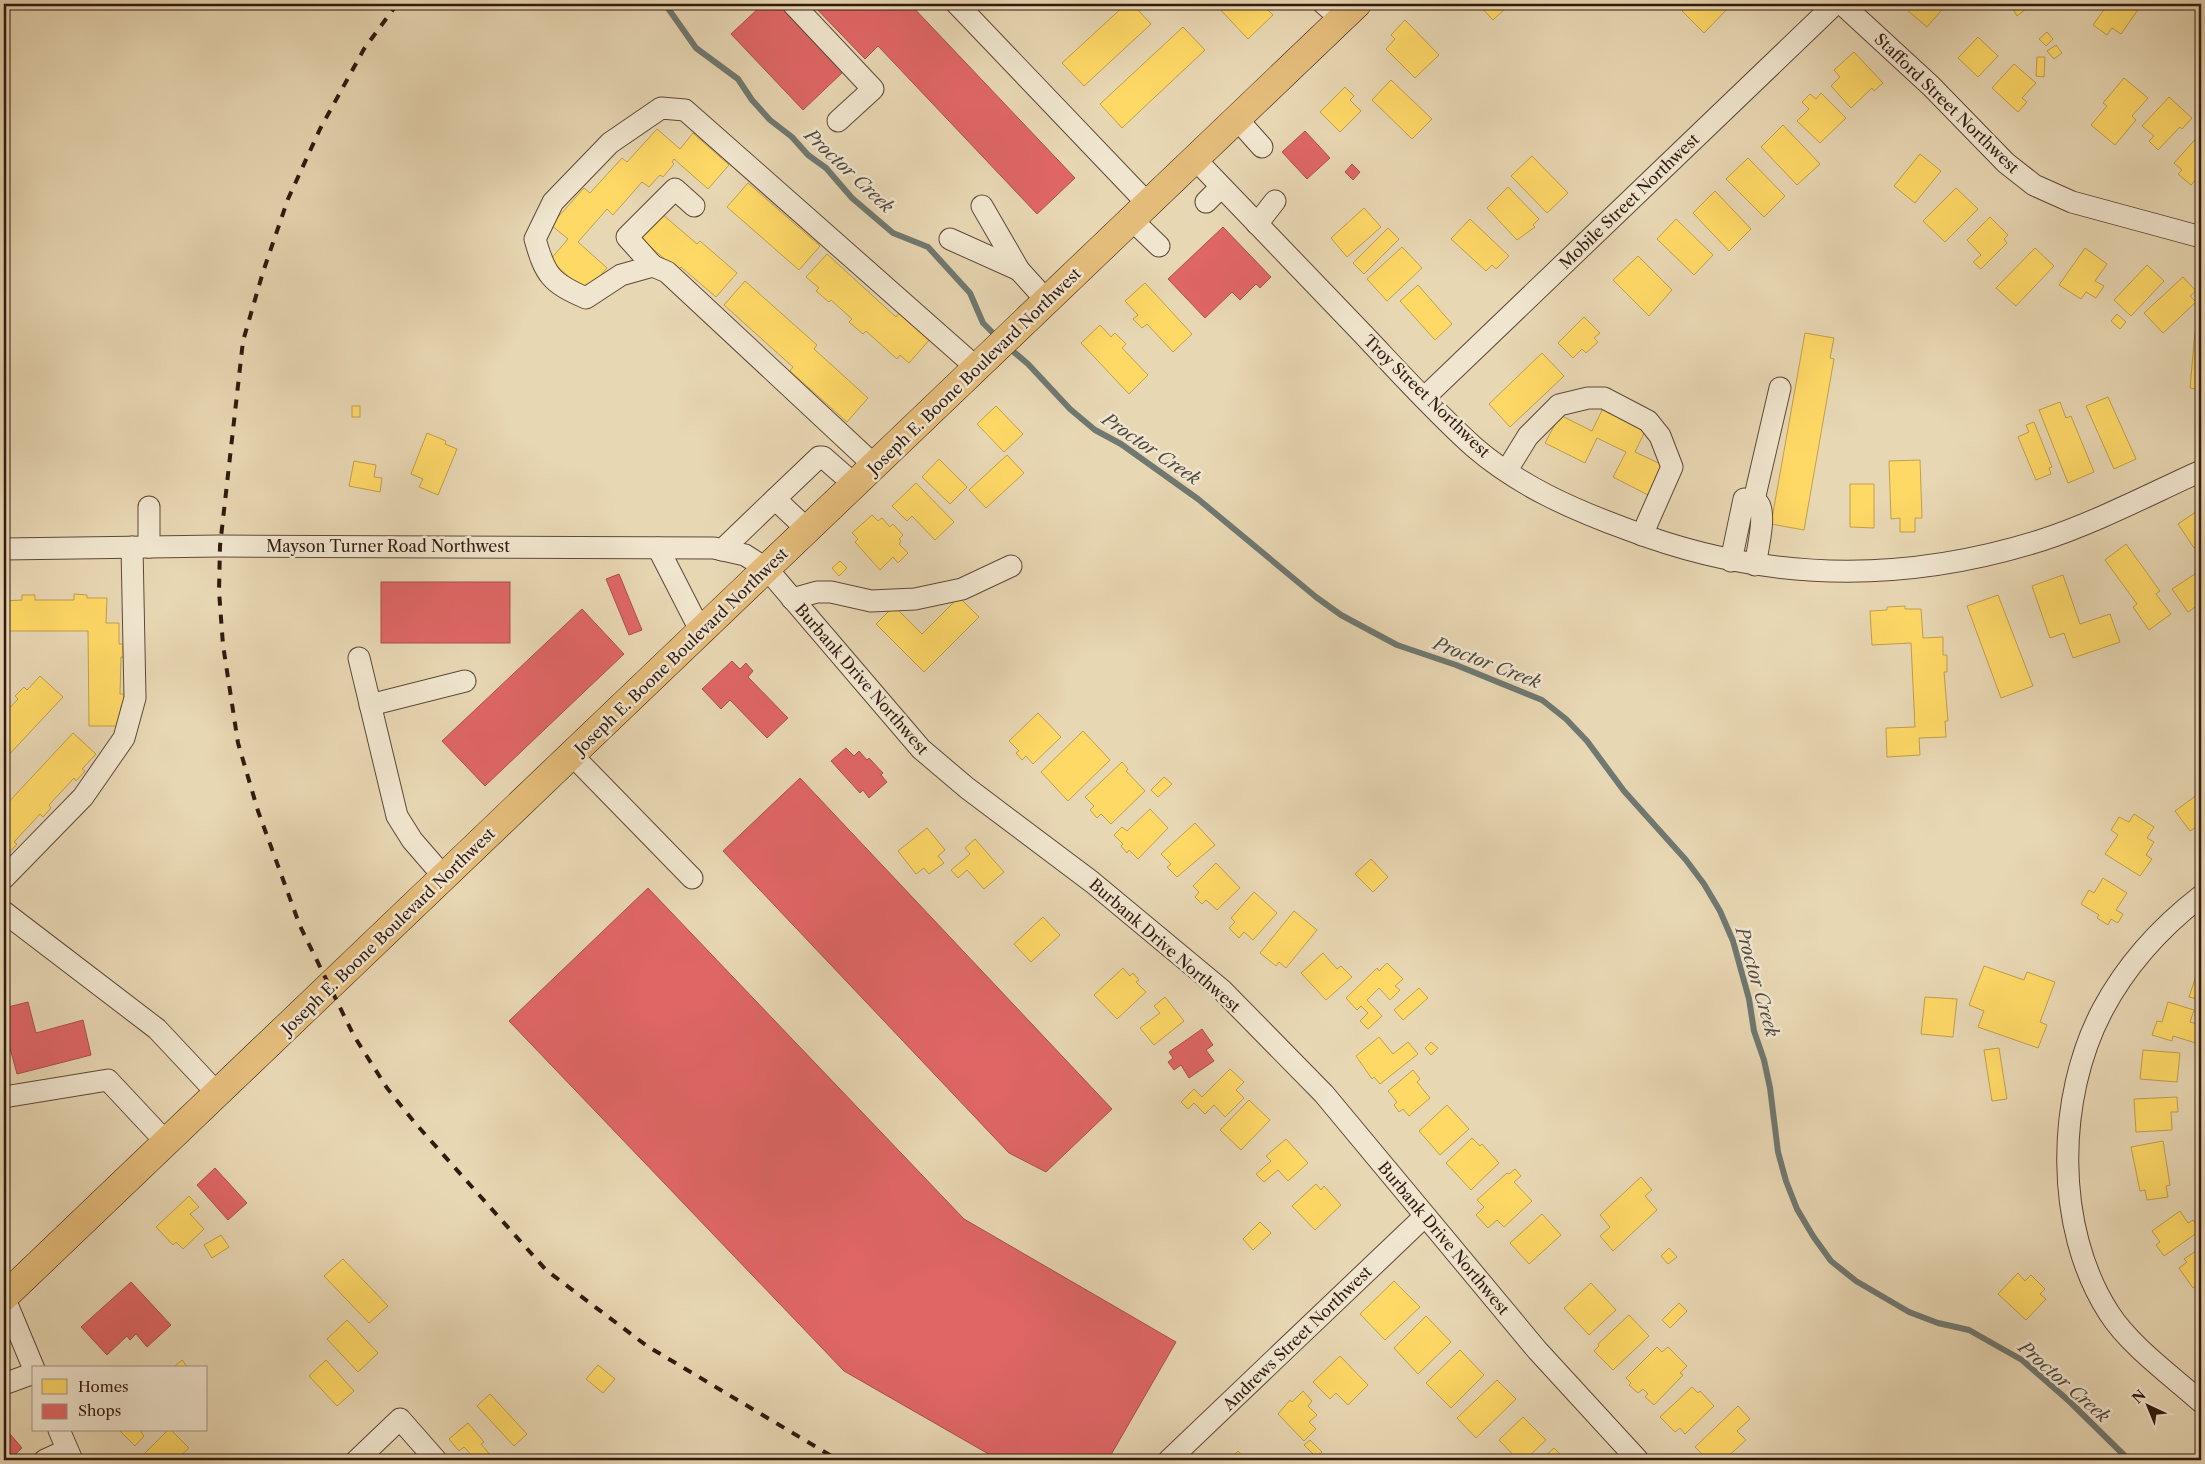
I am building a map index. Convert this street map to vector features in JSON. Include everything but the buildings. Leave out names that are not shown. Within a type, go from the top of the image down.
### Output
[{"type":"main road","name":"Joseph E. Boone Boulevard Northwest","points":[[4,1297],[1237,119],[1341,9]]},
{"type":"street","points":[[793,4],[873,89],[838,121]]},
{"type":"street","points":[[957,4],[1140,212],[1159,246]]},
{"type":"street","name":"Mobile Street Northwest","points":[[1424,398],[1835,4]]},
{"type":"street","name":"Stafford Street Northwest","points":[[1842,4],[1931,86],[2006,163],[2034,185],[2072,202],[2201,237]]},
{"type":"street","points":[[653,266],[621,275],[586,298],[562,287],[543,267],[535,239],[553,202],[610,143],[661,108],[685,110],[984,362]]},
{"type":"street","points":[[1237,119],[1262,147]]},
{"type":"street","name":"Troy Street Northwest","points":[[1195,159],[1424,398],[1476,448],[1530,487],[1582,513],[1671,546],[1731,561],[1811,572],[1882,572],[1962,561],[2041,540],[2132,504],[2201,471]]},
{"type":"street","points":[[1206,202],[1221,186]]},
{"type":"street","points":[[694,206],[675,189],[627,237],[653,266],[667,272],[875,466]]},
{"type":"street","points":[[1257,224],[1275,201]]},
{"type":"street","points":[[982,206],[1018,270],[1047,301]]},
{"type":"street","points":[[950,239],[1018,270]]},
{"type":"street","points":[[1754,500],[1780,388]]},
{"type":"street","points":[[1507,470],[1528,436],[1559,406],[1588,398],[1604,398],[1648,421],[1660,436],[1672,467],[1642,536]]},
{"type":"street","points":[[722,550],[819,458],[823,458],[855,485]]},
{"type":"street","points":[[775,499],[808,530]]},
{"type":"street","points":[[1731,561],[1744,499],[1754,500],[1760,504],[1763,513],[1755,565]]},
{"type":"street","points":[[4,878],[83,797],[124,738],[135,698],[140,547],[149,507]]},
{"type":"street","name":"Mayson Turner Road Northwest","points":[[4,549],[140,547],[658,548],[722,550],[745,555],[766,569]]},
{"type":"street","points":[[658,548],[701,632]]},
{"type":"street","points":[[792,599],[817,592],[831,592],[871,601],[915,599],[962,589],[1011,566]]},
{"type":"street","name":"Burbank Drive Northwest","points":[[766,569],[921,749],[967,788],[1092,882],[1222,990],[1324,1094],[1537,1350],[1638,1460]]},
{"type":"street","points":[[359,658],[397,816],[412,840],[444,877]]},
{"type":"street","points":[[370,705],[466,681]]},
{"type":"street","points":[[572,755],[692,878]]},
{"type":"street","points":[[2201,896],[2175,916],[2136,958],[2103,1010],[2080,1068],[2068,1128],[2068,1179],[2075,1229],[2092,1281],[2109,1315],[2137,1346],[2201,1402]]},
{"type":"street","points":[[4,912],[157,1029],[217,1093]]},
{"type":"street","points":[[4,1097],[108,1080],[166,1142]]},
{"type":"street","name":"Andrews Street Northwest","points":[[1169,1460],[1425,1216]]},
{"type":"street","points":[[4,1297],[33,1366]]},
{"type":"street","points":[[4,1384],[32,1374]]},
{"type":"street","points":[[357,1460],[400,1420],[436,1460]]},
{"type":"street","points":[[45,1460],[70,1455],[60,1432]]},
{"type":"waterway","name":"Proctor Creek","points":[[665,4],[696,48],[738,79],[752,100],[770,120],[792,137],[808,155],[826,168],[852,198],[893,233],[928,247],[970,293],[983,323],[999,339]]},
{"type":"waterway","name":"Proctor Creek","points":[[1008,347],[1028,364],[1070,409],[1095,430],[1121,444],[1198,499],[1316,597],[1341,615],[1397,645],[1456,665],[1542,700],[1566,719],[1587,741],[1624,791],[1686,860],[1704,884],[1720,911],[1733,941],[1749,999],[1754,1031],[1764,1060],[1770,1088],[1778,1152],[1786,1181],[1797,1209],[1831,1261],[1856,1281],[1909,1312],[1938,1323],[1969,1330],[2022,1360],[2069,1401],[2129,1460]]},
{"type":"railway","points":[[397,4],[364,49],[320,129],[288,199],[263,272],[243,341],[220,546],[219,591],[223,645],[238,743],[258,811],[300,926],[354,1036],[387,1088],[415,1123],[546,1270],[647,1346],[838,1460]]}]
